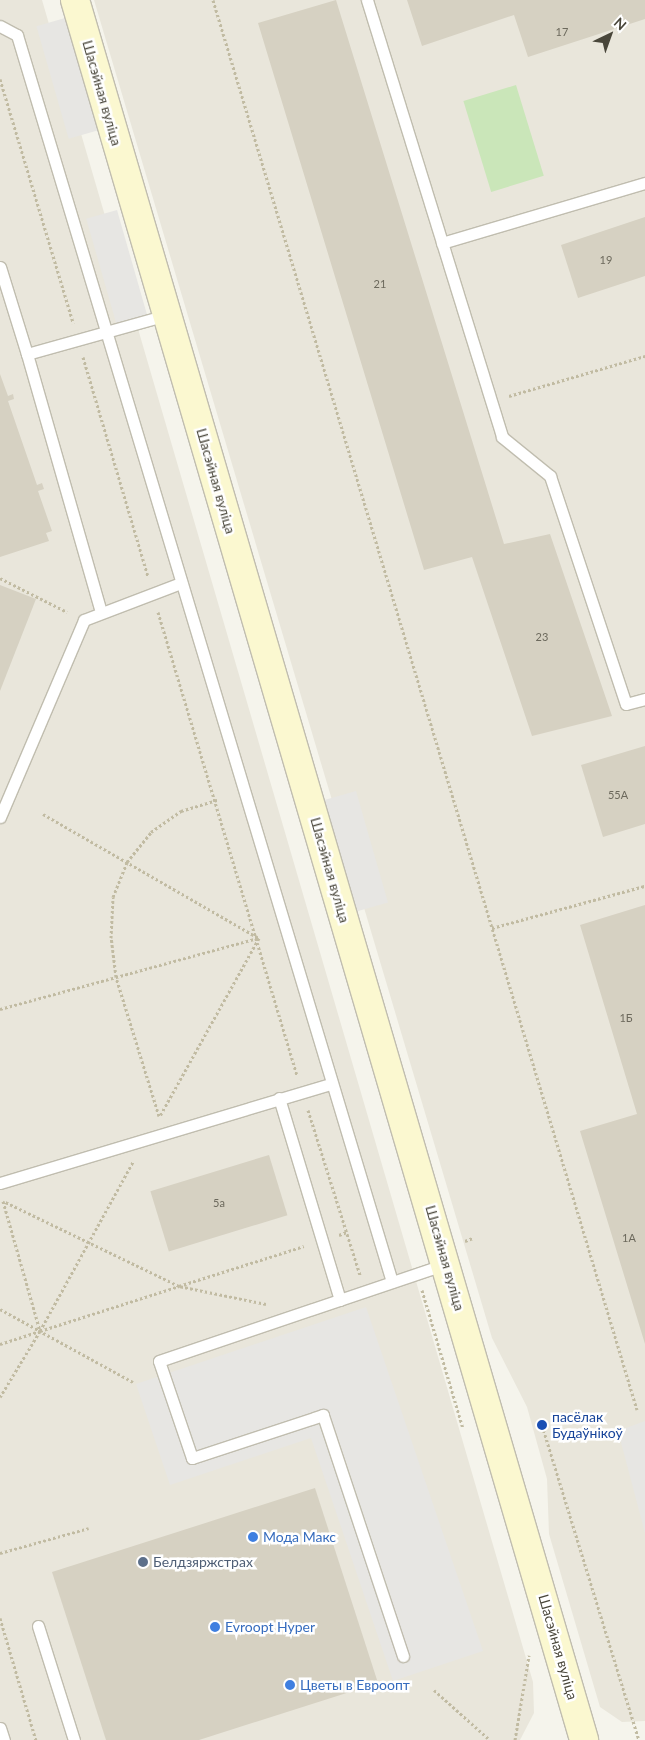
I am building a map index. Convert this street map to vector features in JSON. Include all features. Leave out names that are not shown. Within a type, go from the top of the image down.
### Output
[{"type":"main road","name":"Шасэйная вуліца","points":[[75,0],[584,1740]]},
{"type":"lane","points":[[367,0],[502,437],[550,476],[626,704],[645,699]]},
{"type":"lane","points":[[0,26],[16,35],[329,1084],[392,1282]]},
{"type":"lane","points":[[442,243],[645,183]]},
{"type":"lane","points":[[0,267],[101,612]]},
{"type":"lane","points":[[27,354],[167,315]]},
{"type":"lane","points":[[0,817],[84,620],[152,592],[180,583]]},
{"type":"lane","points":[[0,1183],[329,1084]]},
{"type":"lane","points":[[279,1098],[340,1300]]},
{"type":"lane","points":[[404,1656],[323,1415],[192,1458],[159,1362],[446,1263]]},
{"type":"lane","points":[[38,1626],[74,1740]]},
{"type":"lane","points":[[0,1728],[4,1740]]},
{"type":"path","points":[[213,0],[637,1410]]},
{"type":"path","points":[[0,79],[152,592],[259,938],[302,1092],[360,1276],[336,1285]]},
{"type":"path","points":[[491,401],[645,356]]},
{"type":"path","points":[[0,578],[84,620]]},
{"type":"path","points":[[159,1117],[116,977],[111,938],[114,897],[127,862],[151,832],[181,812],[217,800]]},
{"type":"path","points":[[43,814],[259,938]]},
{"type":"path","points":[[492,928],[645,886]]},
{"type":"path","points":[[0,1009],[259,938]]},
{"type":"path","points":[[0,1397],[40,1331],[259,938]]},
{"type":"path","points":[[40,1331],[3,1201],[179,1286],[276,1306]]},
{"type":"path","points":[[0,1344],[347,1232]]},
{"type":"path","points":[[0,1309],[133,1382]]},
{"type":"path","points":[[542,1425],[639,1740]]},
{"type":"path","points":[[0,1553],[89,1528]]},
{"type":"path","points":[[0,1618],[36,1740]]},
{"type":"path","points":[[434,1690],[490,1740]]},
{"type":"shaded area","points":[[0,0],[42,0],[533,1682],[534,1713],[520,1740],[0,1740]]},
{"type":"shaded area","points":[[94,0],[645,0],[645,1721],[622,1722],[600,1707],[549,1534],[547,1479],[527,1407],[492,1338]]},
{"type":"shaded area","points":[[72,16],[104,128],[69,139],[36,26]]},
{"type":"shaded area","points":[[117,210],[149,322],[118,330],[86,219]]},
{"type":"shaded area","points":[[356,791],[388,903],[349,914],[317,802]]},
{"type":"shaded area","points":[[366,1307],[483,1651],[393,1681],[311,1438],[170,1485],[136,1384]]},
{"type":"shaded area","points":[[645,1421],[645,1533],[618,1431]]},
{"type":"green space","points":[[516,85],[544,176],[491,192],[463,101]]},
{"type":"building","points":[[336,0],[504,544],[550,534],[612,716],[532,736],[472,557],[424,570],[258,23]]},
{"type":"building","points":[[407,0],[645,0],[645,19],[528,57],[514,15],[422,46]]},
{"type":"building","points":[[645,217],[645,276],[578,298],[561,245]]},
{"type":"building","points":[[0,374],[8,396],[13,394],[14,399],[8,401],[37,485],[42,483],[44,489],[38,491],[52,531],[46,533],[49,541],[0,557]]},
{"type":"building","points":[[0,585],[36,599],[0,691]]},
{"type":"building","points":[[645,746],[645,824],[603,837],[581,765]]},
{"type":"building","points":[[645,905],[645,1344],[580,1131],[637,1114],[580,925]]},
{"type":"building","points":[[269,1155],[287,1215],[169,1252],[150,1191]]},
{"type":"building","name":"Evroopt Hyper","points":[[315,1488],[378,1683],[199,1740],[106,1740],[52,1572]]},
{"type":"place","name":"пасёлак Будаўнікоў","points":[[542,1425]]},
{"type":"place","name":"Мода Макс","points":[[253,1537]]},
{"type":"place","name":"Белдзяржстрах","points":[[143,1562]]},
{"type":"place","name":"Evroopt Hyper","points":[[215,1627]]},
{"type":"place","name":"Цветы в Евроопт","points":[[290,1685]]}]
